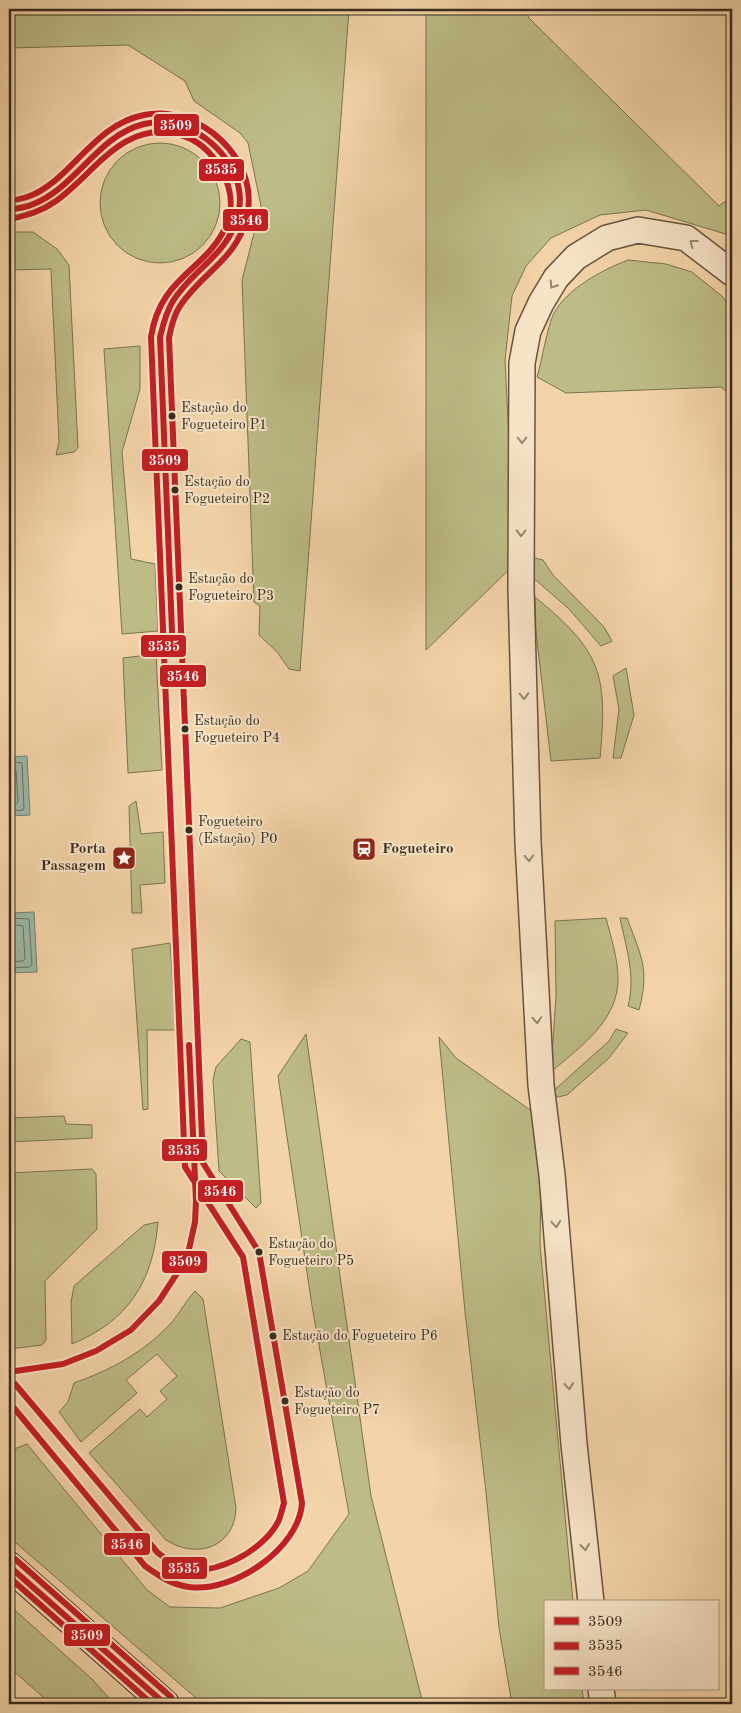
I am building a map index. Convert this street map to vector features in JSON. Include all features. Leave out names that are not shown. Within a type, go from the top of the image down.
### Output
[{"type":"main road","points":[[9,1566],[165,1704]]},
{"type":"street","points":[[591,1600],[574,1444],[552,1175],[541,1085],[528,842],[521,588],[522,363],[528,331],[541,303],[556,278],[576,257],[607,238],[638,230],[686,238],[732,273]]},
{"type":"street","points":[[601,1690],[603,1704]]},
{"type":"shaded area","points":[[9,9],[349,9],[300,671],[289,669],[277,652],[259,635],[260,606],[254,602],[242,280],[261,206],[248,143],[240,133],[194,101],[185,81],[128,45],[9,48]]},
{"type":"shaded area","points":[[426,9],[525,9],[529,18],[719,206],[732,196],[732,236],[646,210],[600,215],[551,238],[526,266],[512,296],[505,360],[515,564],[426,650]]},
{"type":"shaded area","points":[[160,143],[172,144],[183,148],[193,153],[202,161],[210,170],[215,180],[219,191],[219,215],[215,226],[210,236],[202,245],[193,253],[183,258],[172,262],[160,263],[148,262],[137,258],[127,253],[118,245],[110,236],[105,226],[101,215],[100,203],[101,191],[105,180],[110,170],[118,161],[127,153],[137,148],[148,144]]},
{"type":"shaded area","points":[[9,232],[33,232],[57,249],[69,265],[78,448],[74,452],[56,455],[59,442],[51,269],[9,270]]},
{"type":"shaded area","points":[[628,260],[666,264],[692,272],[723,297],[732,310],[732,396],[721,387],[566,393],[537,377],[551,319],[560,304],[586,281]]},
{"type":"shaded area","points":[[140,346],[140,389],[122,452],[131,559],[155,564],[158,631],[122,634],[104,349]]},
{"type":"shaded area","points":[[535,558],[543,560],[553,575],[604,627],[612,641],[601,646],[569,609],[531,576],[530,564]]},
{"type":"shaded area","points":[[535,597],[574,633],[587,650],[595,666],[600,684],[602,705],[600,758],[551,761],[536,632]]},
{"type":"shaded area","points":[[156,654],[162,770],[128,773],[123,658]]},
{"type":"shaded area","points":[[626,668],[634,715],[621,758],[613,758],[619,709],[613,676]]},
{"type":"shaded area","points":[[136,801],[141,834],[163,832],[165,883],[140,885],[142,913],[132,913],[129,806]]},
{"type":"shaded area","points":[[606,918],[618,971],[616,994],[612,1008],[585,1043],[551,1072],[556,995],[555,921]]},
{"type":"shaded area","points":[[620,918],[627,918],[640,953],[644,984],[639,1010],[628,1006],[631,973]]},
{"type":"shaded area","points":[[170,943],[176,1030],[147,1030],[148,1109],[143,1110],[132,949]]},
{"type":"shaded area","points":[[616,1029],[628,1033],[609,1058],[567,1095],[558,1097],[551,1093],[609,1041]]},
{"type":"shaded area","points":[[306,1034],[371,1496],[423,1704],[203,1704],[9,1537],[9,1451],[27,1444],[147,1590],[170,1607],[220,1608],[279,1588],[308,1571],[349,1514],[312,1306],[278,1076]]},
{"type":"shaded area","points":[[439,1037],[456,1058],[536,1114],[541,1185],[540,1245],[573,1600],[544,1600],[544,1690],[582,1690],[584,1704],[512,1704],[499,1628],[486,1492],[465,1312]]},
{"type":"shaded area","points":[[241,1039],[250,1042],[261,1203],[256,1208],[219,1171],[213,1080],[216,1067]]},
{"type":"shaded area","points":[[64,1116],[66,1124],[92,1125],[92,1138],[9,1142],[9,1118]]},
{"type":"shaded area","points":[[92,1169],[96,1174],[97,1229],[45,1281],[46,1340],[42,1345],[9,1349],[9,1173]]},
{"type":"shaded area","points":[[158,1222],[150,1263],[134,1297],[123,1311],[108,1324],[92,1335],[72,1344],[71,1302],[74,1286],[144,1225]]},
{"type":"shaded area","points":[[195,1291],[203,1299],[236,1508],[234,1521],[222,1541],[202,1549],[178,1546],[166,1540],[89,1453],[140,1409],[147,1417],[167,1399],[160,1391],[177,1376],[157,1354],[126,1380],[137,1393],[81,1442],[59,1412],[68,1402],[74,1383],[114,1366],[151,1342],[172,1322]]},
{"type":"shaded area","points":[[9,1605],[93,1680],[114,1704],[51,1704],[9,1667]]},
{"type":"water","points":[[27,756],[30,815],[9,816],[9,757]]},
{"type":"water","points":[[34,912],[37,972],[9,973],[9,913]]},
{"type":"transit line","name":"3546","points":[[9,201],[27,197],[43,190],[96,141],[126,121],[144,115],[165,114],[185,118],[204,127],[221,140],[235,156],[244,175],[249,195],[247,216],[236,244],[180,306],[173,321],[169,338],[203,1163],[259,1252],[302,1503],[298,1520],[289,1536],[277,1551],[261,1565],[243,1575],[225,1583],[206,1587],[189,1587],[171,1582],[145,1566],[9,1402]]},
{"type":"transit line","name":"3509","points":[[9,210],[28,206],[47,197],[74,176],[112,139],[127,130],[144,124],[163,122],[182,126],[199,134],[215,146],[227,161],[236,178],[240,196],[238,215],[233,229],[219,251],[190,280],[173,301],[160,337],[173,656]]},
{"type":"transit line","name":"3535","points":[[11,219],[35,212],[56,201],[110,152],[125,142],[140,135],[158,132],[185,136],[204,147],[218,164],[229,191],[231,205],[226,226],[207,254],[173,287],[164,300],[156,317],[151,337],[185,1167],[243,1257],[284,1503],[278,1522],[261,1543],[236,1560],[208,1569],[194,1570],[178,1567],[158,1553],[15,1384]]},
{"type":"transit line","name":"3509","points":[[9,1372],[63,1364],[96,1351],[131,1330],[159,1301],[187,1258],[195,1222],[196,1201],[189,1045]]},
{"type":"transit line","name":"3546","points":[[15,1559],[171,1697]]},
{"type":"transit line","name":"3509","points":[[9,1566],[165,1704]]},
{"type":"transit line","name":"3535","points":[[9,1577],[152,1704]]},
{"type":"place","name":"Estação do Fogueteiro P1","points":[[172,416]]},
{"type":"place","name":"Estação do Fogueteiro P2","points":[[175,490]]},
{"type":"place","name":"Estação do Fogueteiro P3","points":[[179,587]]},
{"type":"place","name":"Estação do Fogueteiro P4","points":[[185,729]]},
{"type":"place","name":"Fogueteiro (Estação) P0","points":[[189,830]]},
{"type":"place","name":"Fogueteiro","points":[[364,849]]},
{"type":"place","name":"Porta Passagem","points":[[124,858]]},
{"type":"place","name":"Estação do Fogueteiro P5","points":[[259,1252]]},
{"type":"place","name":"Estação do Fogueteiro P6","points":[[273,1336]]},
{"type":"place","name":"Estação do Fogueteiro P7","points":[[285,1401]]}]
